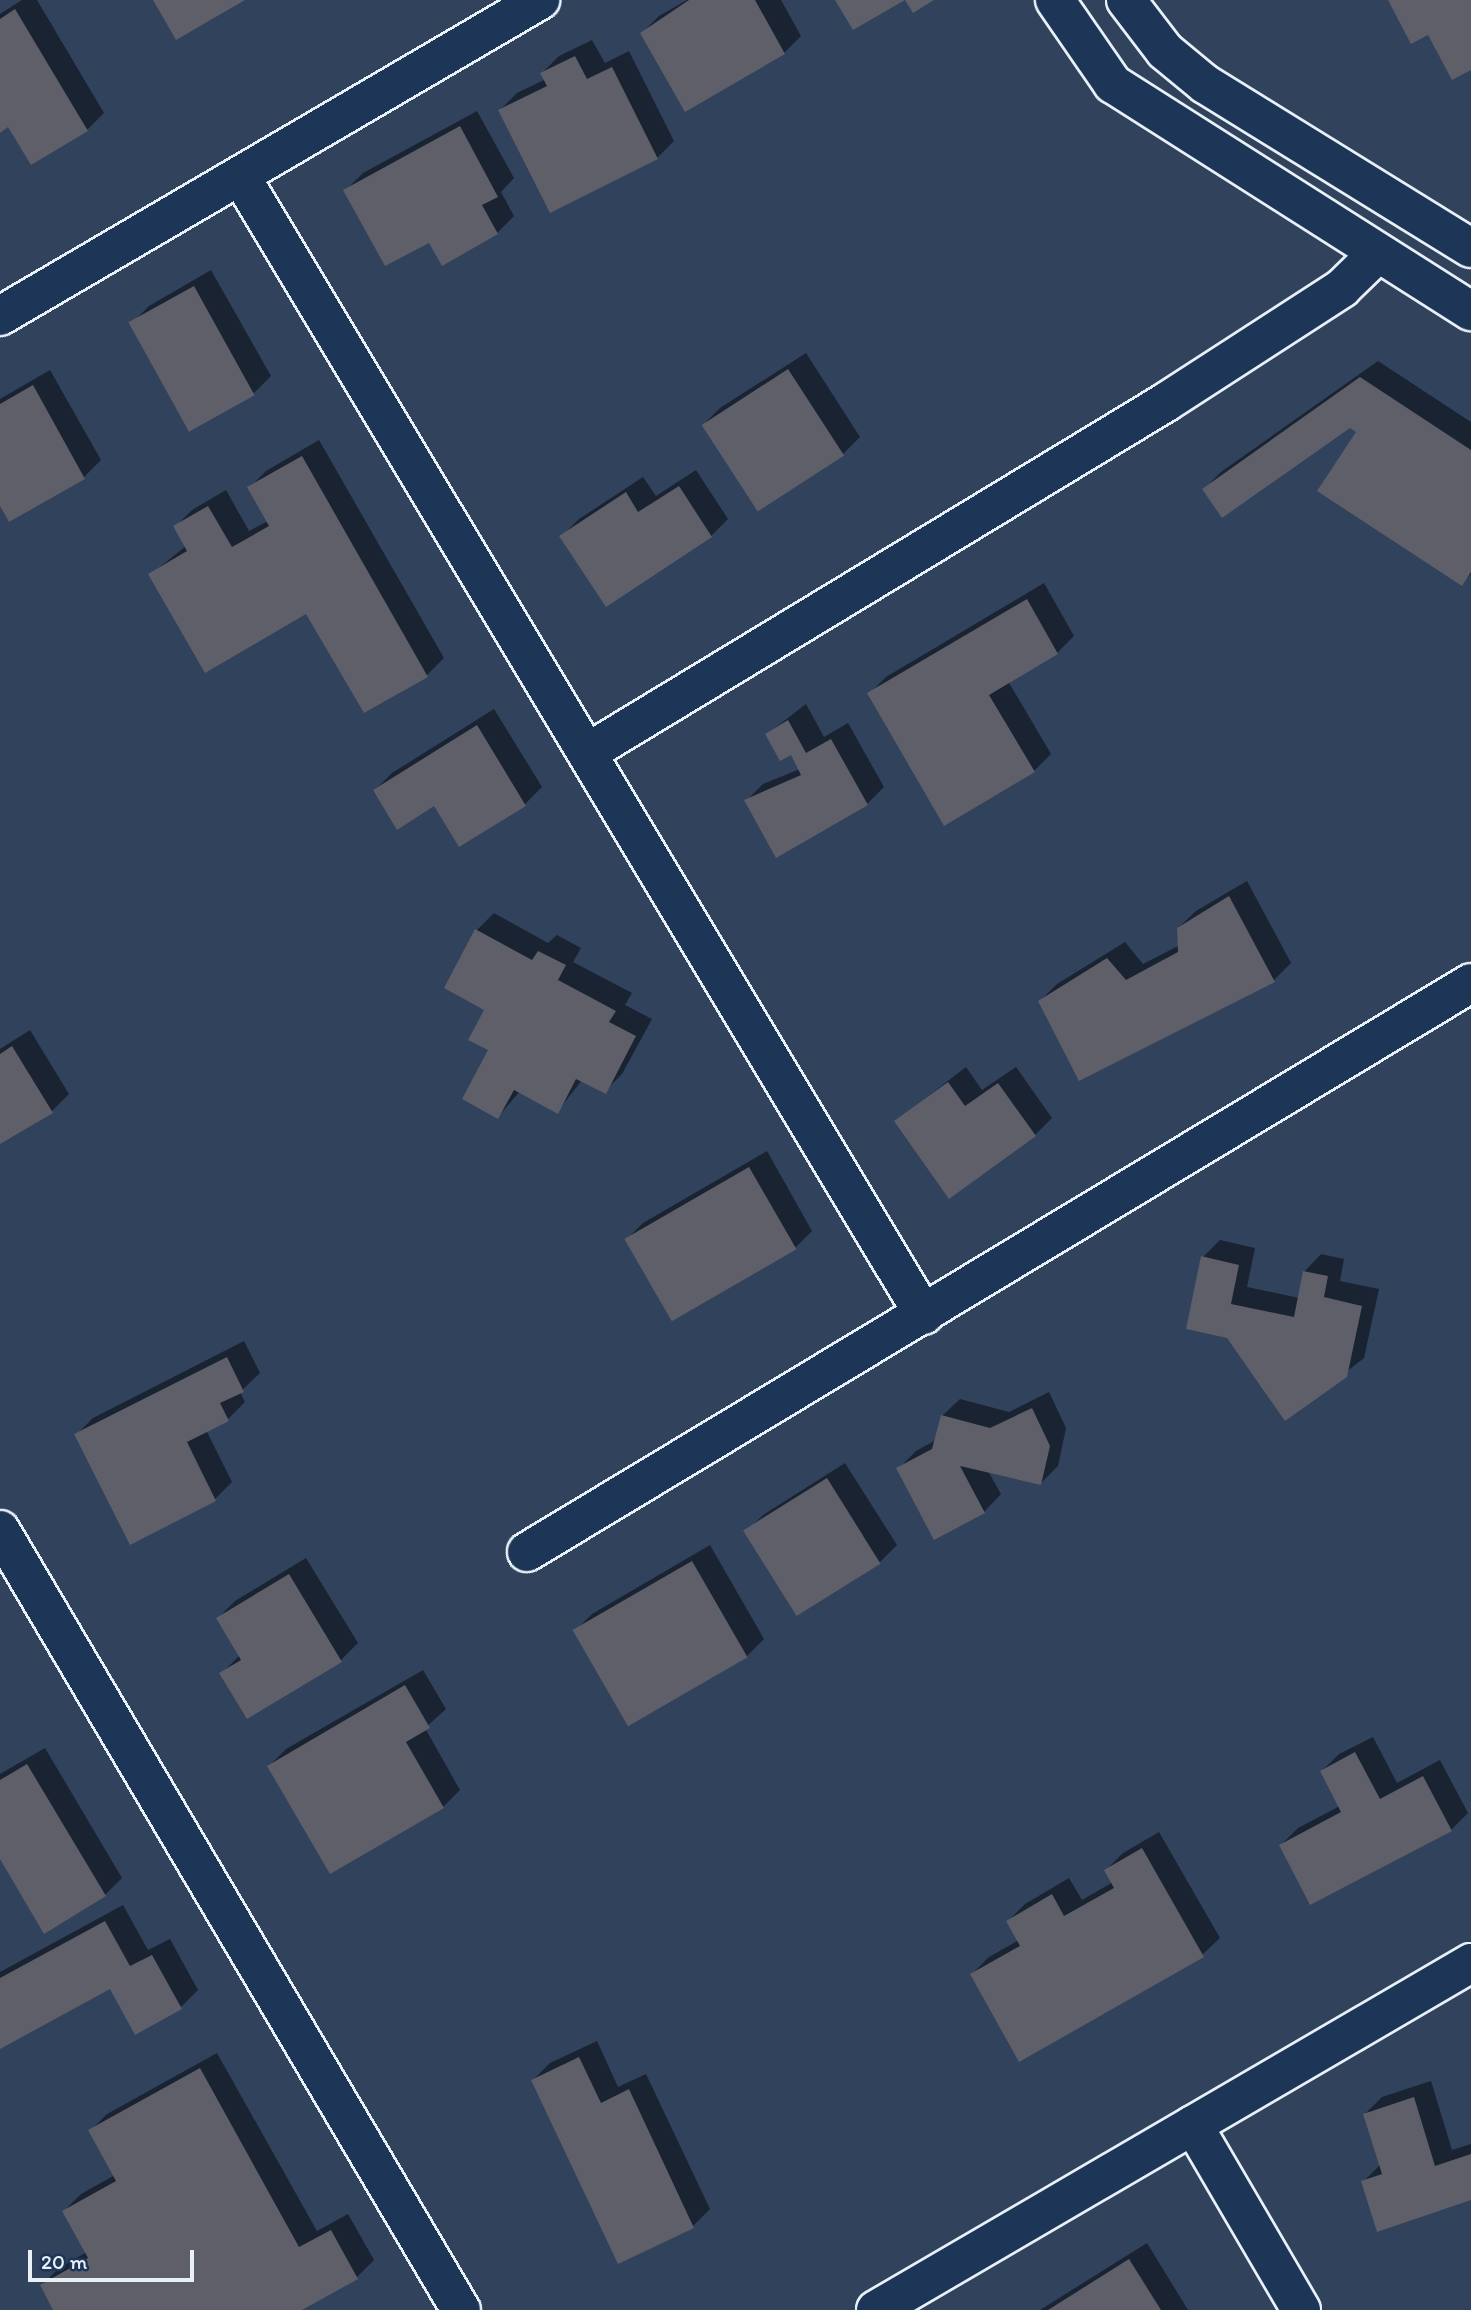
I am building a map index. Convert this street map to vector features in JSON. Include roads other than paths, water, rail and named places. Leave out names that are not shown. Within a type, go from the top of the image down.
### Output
[{"type":"street","points":[[0,316],[540,0]]},
{"type":"street","points":[[1055,0],[1082,44],[1113,84],[1471,311]]},
{"type":"street","points":[[1082,44],[1138,4],[1166,51],[1205,84],[1471,248]]},
{"type":"street","points":[[241,177],[924,1315]]},
{"type":"street","points":[[587,753],[1166,402],[1342,288],[1378,253]]},
{"type":"street","points":[[527,1552],[1471,983]]},
{"type":"street","points":[[0,1530],[461,2310]]},
{"type":"street","points":[[876,2310],[1471,1963]]},
{"type":"street","points":[[1193,2125],[1301,2310]]}]
